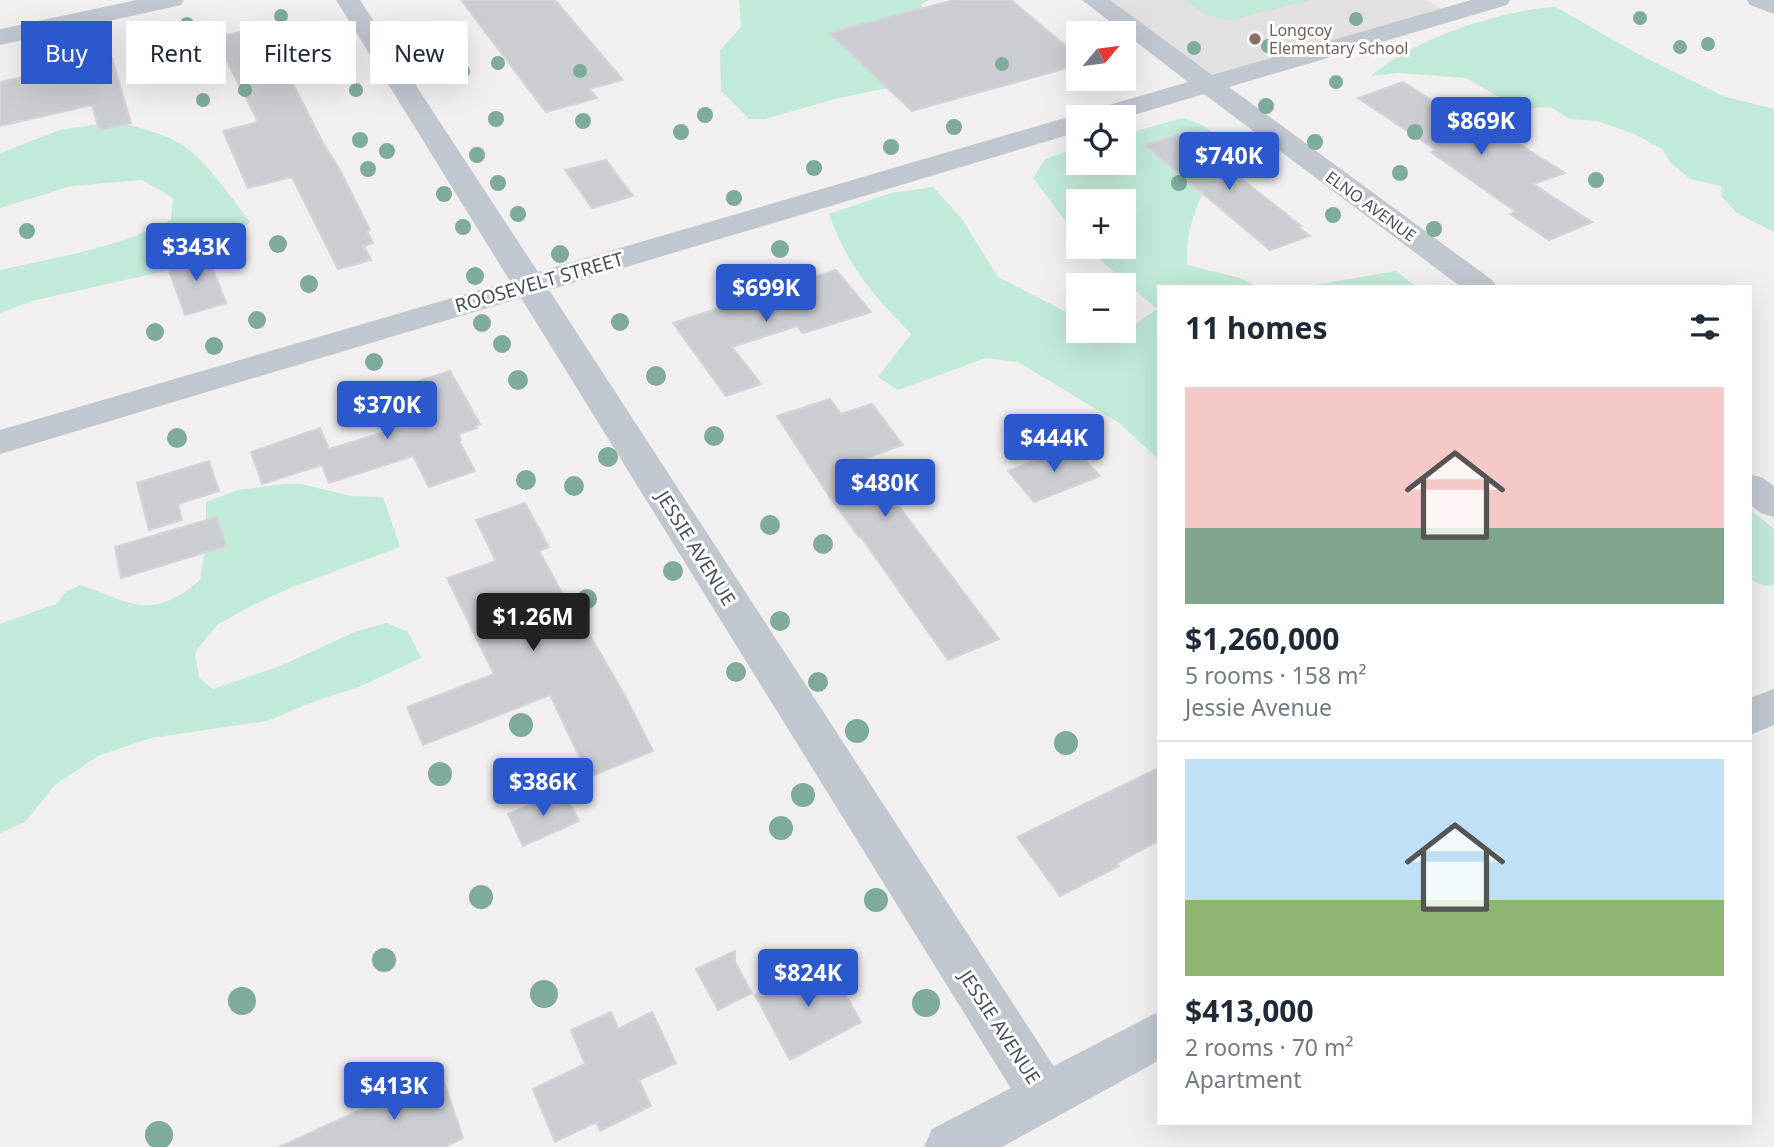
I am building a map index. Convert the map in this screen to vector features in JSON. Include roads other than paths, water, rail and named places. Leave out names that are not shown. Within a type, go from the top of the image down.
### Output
[{"type":"street","points":[[0,37],[172,0]]},
{"type":"street","name":"JESSIE AVENUE","points":[[348,0],[1044,1096]]},
{"type":"street","name":"ELNO AVENUE","points":[[1094,0],[1478,285]]},
{"type":"street","points":[[1136,106],[1499,0]]},
{"type":"street","points":[[1759,0],[1774,7]]},
{"type":"street","name":"ROOSEVELT STREET","points":[[0,442],[1066,127]]},
{"type":"street","points":[[1752,488],[1774,505]]},
{"type":"street","points":[[1752,717],[1774,705]]},
{"type":"street","points":[[950,1147],[1157,1036]]},
{"type":"place","name":"Longcoy Elementary School","points":[[1255,39]]}]
